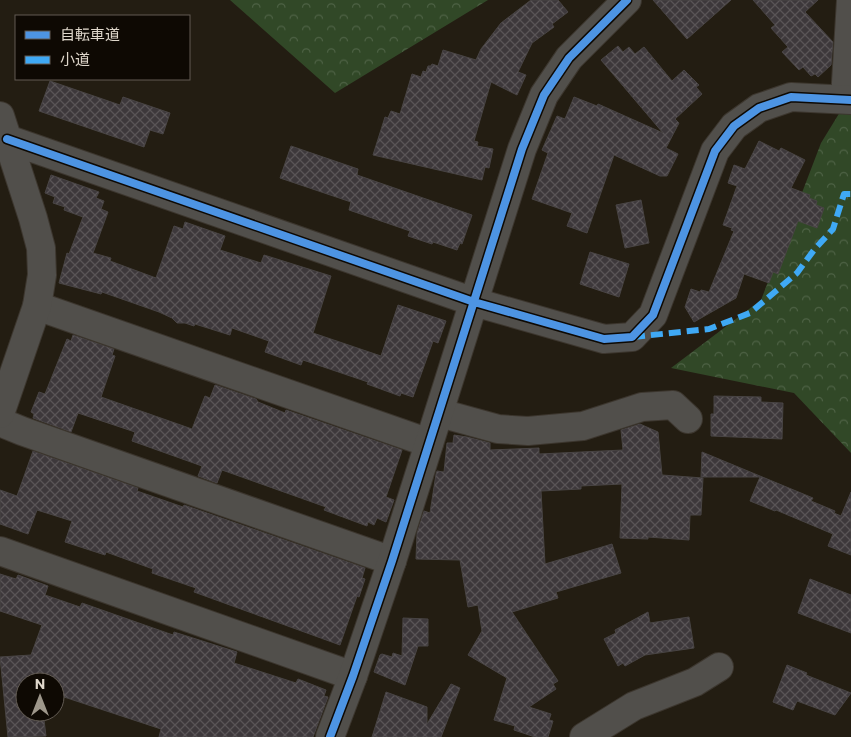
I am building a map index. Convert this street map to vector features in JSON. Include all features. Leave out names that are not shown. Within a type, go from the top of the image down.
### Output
[{"type":"street","points":[[330,737],[354,676],[392,561],[522,149],[544,95],[569,58],[627,0]]},
{"type":"street","points":[[4,127],[474,302],[604,339],[632,337],[653,316],[715,151],[734,126],[759,108],[791,97],[848,99],[851,0]]},
{"type":"street","points":[[0,414],[37,306],[42,275],[41,248],[34,218],[4,127]]},
{"type":"street","points":[[37,306],[429,443]]},
{"type":"street","points":[[440,413],[498,429],[528,431],[583,426],[642,407],[673,405],[688,419]]},
{"type":"street","points":[[0,422],[22,432],[392,561]]},
{"type":"street","points":[[0,550],[354,676]]},
{"type":"street","points":[[584,737],[634,706],[695,682],[719,668]]},
{"type":"green space","points":[[230,0],[488,0],[335,93]]},
{"type":"green space","points":[[840,112],[851,114],[851,453],[794,393],[671,368],[761,300],[821,143]]},
{"type":"building","points":[[531,0],[558,0],[568,12],[552,24],[554,27],[532,43],[518,72],[526,75],[517,95],[491,82],[474,141],[478,142],[477,146],[493,149],[489,168],[485,167],[482,180],[373,155],[385,117],[388,118],[391,111],[400,114],[412,74],[421,77],[423,71],[426,72],[428,66],[432,64],[438,66],[443,50],[476,60],[481,49],[501,23]]},
{"type":"building","points":[[653,0],[731,0],[687,39]]},
{"type":"building","points":[[753,0],[818,0],[805,12],[833,42],[831,65],[818,77],[815,74],[811,76],[803,67],[799,70],[782,52],[788,47],[771,28],[775,25]]},
{"type":"building","points":[[618,46],[623,52],[629,47],[635,54],[644,47],[672,81],[684,70],[699,85],[696,87],[702,94],[675,119],[679,123],[666,148],[678,154],[667,176],[660,176],[614,155],[587,233],[567,226],[572,213],[532,199],[548,153],[542,150],[557,116],[565,119],[574,97],[597,106],[598,104],[663,133],[601,60]]},
{"type":"building","points":[[50,81],[120,105],[123,97],[170,113],[163,134],[150,130],[144,147],[39,111]]},
{"type":"building","points":[[759,141],[779,151],[781,148],[805,160],[791,188],[810,195],[809,198],[817,201],[816,205],[824,208],[817,228],[798,221],[778,274],[773,272],[769,283],[744,274],[736,298],[694,322],[685,307],[691,289],[709,292],[734,231],[731,230],[732,228],[723,225],[737,186],[728,183],[734,165],[745,169]]},
{"type":"building","points":[[291,146],[358,169],[357,175],[472,215],[462,244],[460,243],[457,250],[408,236],[410,231],[349,210],[351,202],[280,178]]},
{"type":"building","points":[[51,175],[99,192],[96,198],[104,201],[101,209],[108,212],[93,253],[111,258],[110,261],[156,278],[174,226],[183,229],[185,222],[225,236],[220,250],[261,263],[264,255],[331,276],[313,333],[381,356],[398,305],[446,321],[438,343],[433,341],[413,397],[401,393],[400,396],[367,384],[368,382],[303,360],[301,365],[265,352],[269,341],[232,328],[230,335],[195,324],[194,326],[177,323],[172,318],[159,312],[102,292],[101,294],[59,283],[67,253],[69,254],[83,217],[64,210],[65,207],[53,203],[55,197],[45,193]]},
{"type":"building","points":[[641,200],[649,243],[625,248],[616,205]]},
{"type":"building","points":[[590,252],[629,264],[619,297],[580,284]]},
{"type":"building","points":[[73,335],[114,349],[112,355],[115,356],[101,397],[192,429],[205,396],[210,398],[215,385],[256,399],[258,402],[285,413],[286,410],[402,450],[386,497],[394,500],[386,522],[377,518],[374,525],[368,522],[367,526],[324,510],[326,507],[222,470],[217,483],[198,476],[202,466],[132,441],[135,432],[78,413],[71,432],[33,418],[34,414],[31,412],[39,392],[45,394],[67,339],[71,341]]},
{"type":"building","points":[[714,396],[761,397],[761,402],[783,403],[782,439],[711,436],[711,414],[714,414]]},
{"type":"building","points":[[640,424],[658,432],[662,475],[703,478],[701,515],[690,515],[689,540],[648,537],[648,539],[620,538],[622,484],[581,486],[581,489],[541,491],[545,564],[612,544],[621,573],[556,592],[558,598],[512,612],[558,681],[553,684],[556,689],[529,707],[551,714],[549,720],[553,721],[548,737],[535,737],[514,730],[515,726],[494,720],[507,678],[468,655],[482,631],[478,605],[468,607],[460,560],[416,559],[417,533],[424,511],[430,513],[437,471],[444,472],[447,443],[453,443],[454,435],[490,443],[490,450],[539,448],[539,454],[623,450],[621,430]]},
{"type":"building","points":[[33,451],[138,488],[137,491],[183,507],[184,505],[365,568],[362,578],[365,579],[340,645],[194,592],[196,588],[152,573],[153,569],[106,552],[105,555],[65,542],[72,521],[37,510],[28,534],[0,524],[0,490],[17,496]]},
{"type":"building","points":[[702,452],[813,498],[811,501],[835,511],[834,513],[841,516],[851,492],[851,555],[828,546],[833,534],[750,501],[760,477],[701,477]]},
{"type":"building","points":[[0,574],[16,579],[18,575],[48,586],[45,595],[80,607],[82,603],[173,635],[174,632],[237,652],[234,663],[296,683],[298,679],[326,690],[324,696],[328,697],[313,737],[159,737],[161,729],[65,697],[65,672],[15,672],[15,722],[44,722],[46,736],[8,737],[0,657],[31,655],[42,625],[0,611]]},
{"type":"building","points":[[810,579],[851,595],[851,633],[798,613]]},
{"type":"building","points":[[648,612],[650,623],[689,617],[694,648],[645,655],[625,666],[623,663],[618,666],[604,639],[616,633],[615,630]]},
{"type":"building","points":[[403,618],[428,619],[428,646],[418,646],[405,685],[374,672],[380,655],[392,657],[393,653],[402,656]]},
{"type":"building","points":[[787,665],[807,673],[806,675],[851,693],[835,715],[797,701],[793,710],[773,702]]},
{"type":"building","points":[[451,684],[460,688],[441,737],[372,737],[386,692],[427,707],[427,724]]},
{"type":"marked path","points":[[633,337],[709,329],[750,313],[797,273],[833,229],[844,194],[851,194]]},
{"type":"cycle path","points":[[330,737],[392,561],[522,149],[544,95],[569,58],[627,0]]},
{"type":"cycle path","points":[[7,139],[474,302],[604,339],[632,337],[653,315],[715,151],[734,126],[759,108],[791,97],[851,100]]}]
